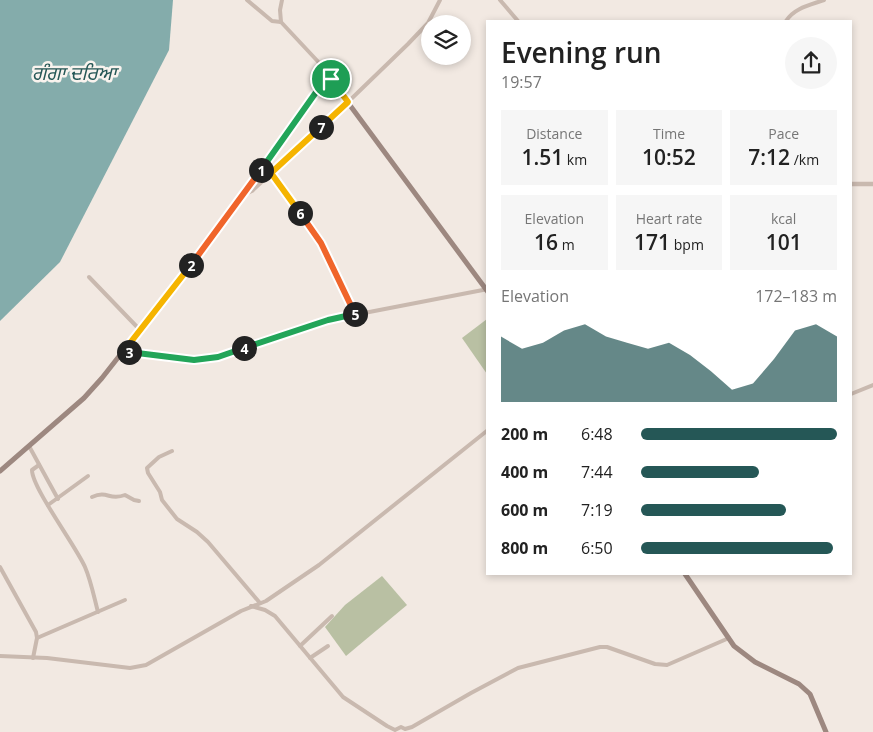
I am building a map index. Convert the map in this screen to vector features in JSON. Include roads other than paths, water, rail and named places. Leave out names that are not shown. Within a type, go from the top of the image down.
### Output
[{"type":"main road","points":[[0,471],[84,398],[102,378],[231,211],[327,79],[331,79],[486,289]]},
{"type":"main road","points":[[686,575],[734,646],[755,662],[799,684],[810,694],[826,732]]},
{"type":"street","points":[[247,0],[272,21],[281,22]]},
{"type":"street","points":[[282,0],[280,10],[281,22],[324,68],[331,79]]},
{"type":"street","points":[[242,195],[250,192],[348,102],[428,23],[440,0]]},
{"type":"street","points":[[500,0],[517,20]]},
{"type":"street","points":[[787,20],[796,11],[824,0]]},
{"type":"street","points":[[271,173],[316,233],[356,314]]},
{"type":"street","points":[[852,184],[872,183]]},
{"type":"street","points":[[88,277],[140,330]]},
{"type":"street","points":[[123,352],[194,360],[211,359],[328,320],[486,290]]},
{"type":"street","points":[[852,394],[873,385]]},
{"type":"street","points":[[0,656],[130,668],[141,667],[251,606],[266,602],[319,565],[486,432]]},
{"type":"street","points":[[29,446],[58,499]]},
{"type":"street","points":[[172,451],[159,457],[148,466],[147,470],[160,492],[162,500],[177,519],[200,535],[260,604]]},
{"type":"street","points":[[39,464],[31,472],[84,566],[98,612]]},
{"type":"street","points":[[48,505],[88,476]]},
{"type":"street","points":[[92,497],[102,494],[114,498],[125,495],[134,500],[139,500]]},
{"type":"street","points":[[0,566],[32,623],[37,638],[33,658]]},
{"type":"street","points":[[0,579],[6,576]]},
{"type":"street","points":[[37,638],[125,600]]},
{"type":"street","points":[[251,606],[265,610],[275,616],[347,700],[396,730],[412,727],[504,675],[538,662],[584,650],[607,647],[654,664],[667,665],[729,638]]},
{"type":"street","points":[[300,646],[332,616]]},
{"type":"street","points":[[310,658],[328,646]]},
{"type":"water","name":"ਗੰਗਾ ਦਰਿਆ","points":[[0,0],[173,0],[169,50],[60,262],[0,321]]}]
